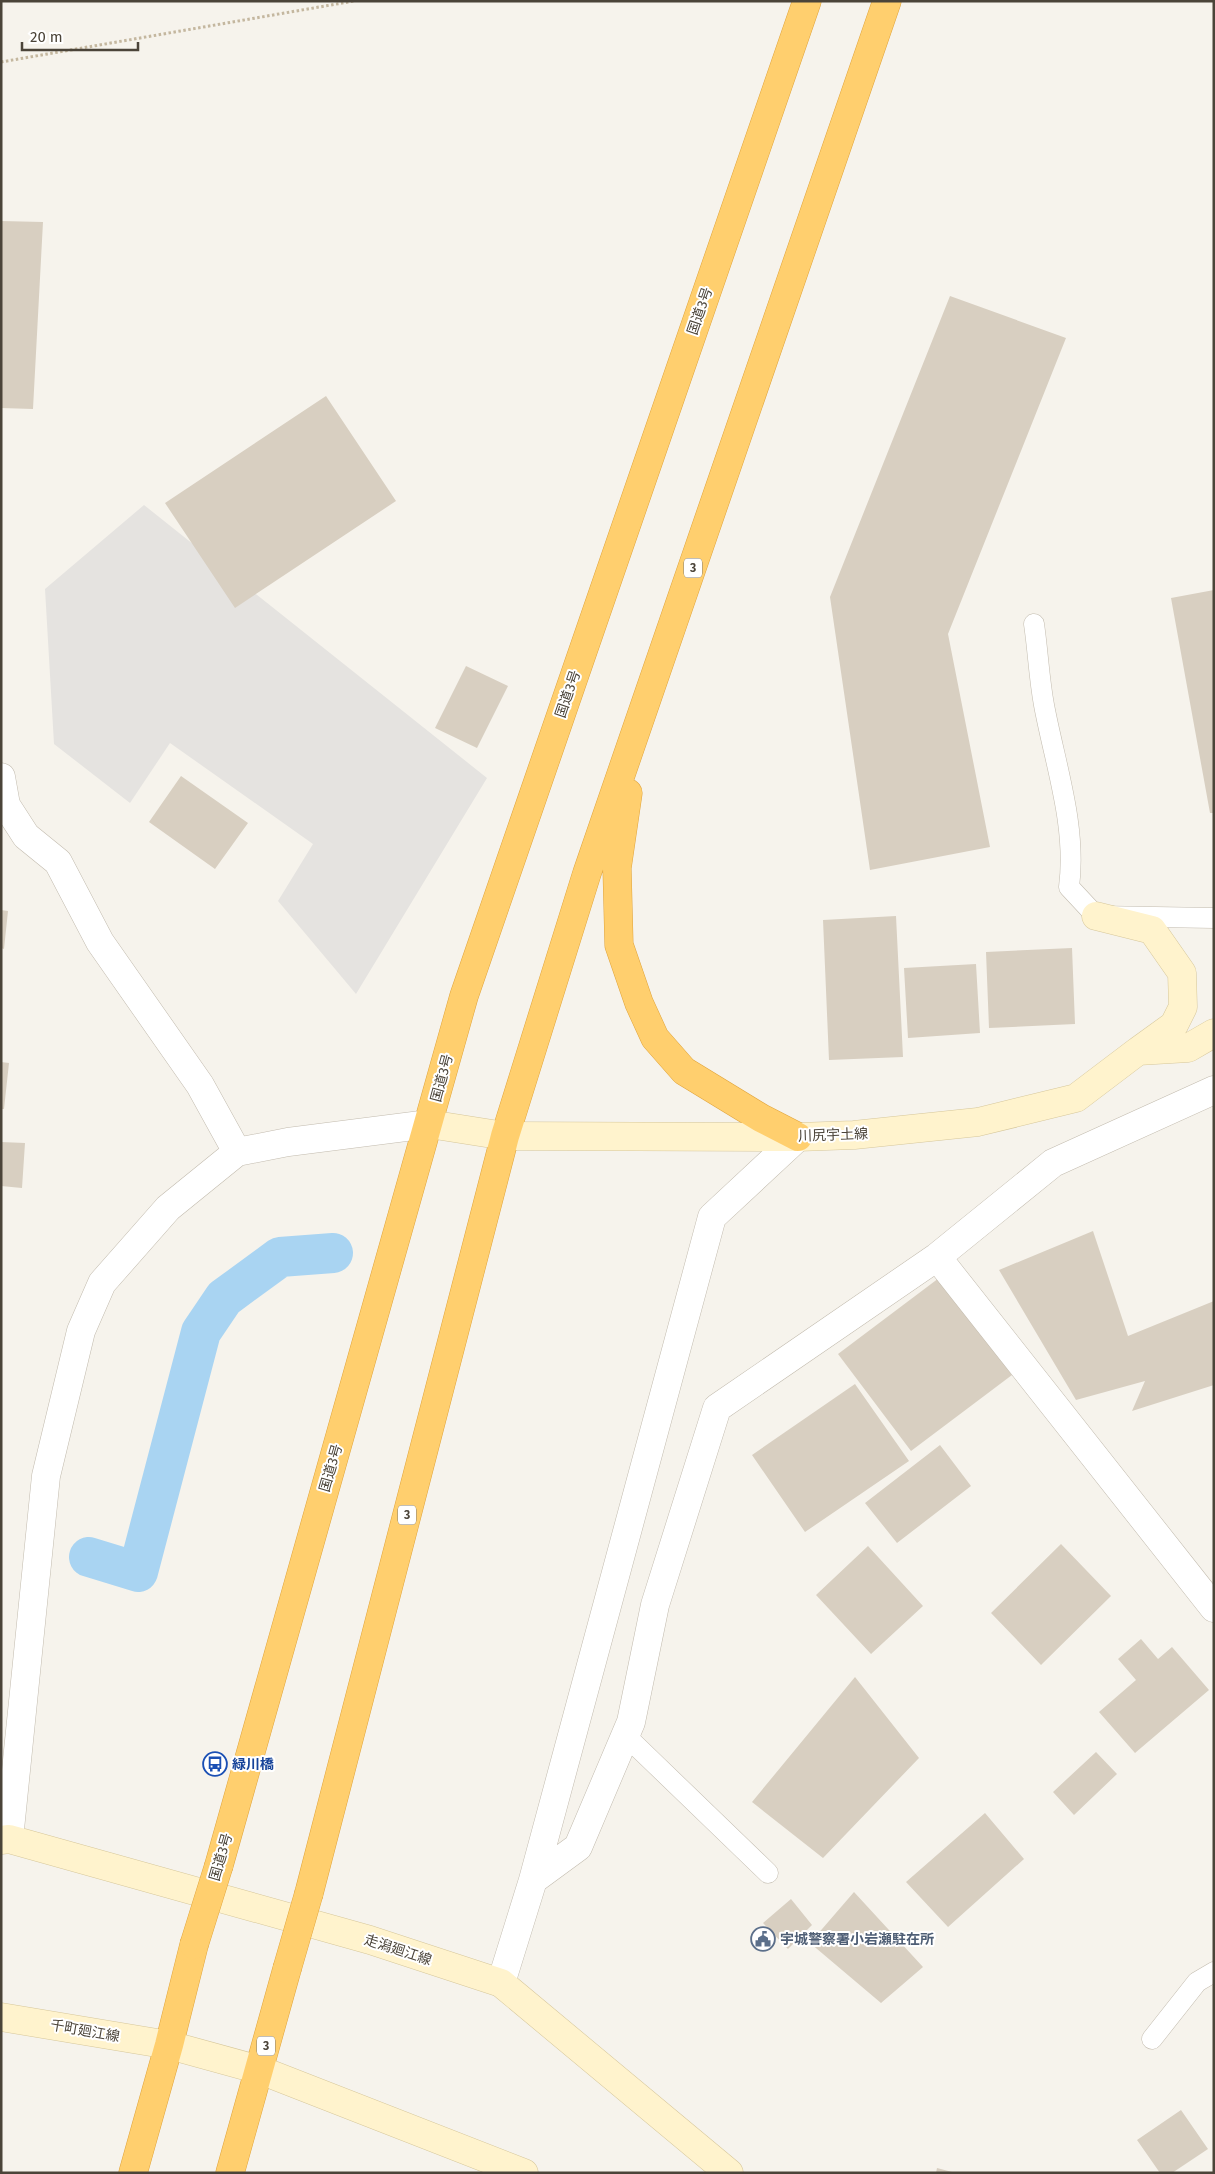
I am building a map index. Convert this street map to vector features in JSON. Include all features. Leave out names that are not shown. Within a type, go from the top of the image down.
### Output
[{"type":"highway","name":"国道3号","points":[[133,2173],[157,2090],[194,1945],[219,1865],[464,996],[807,1]]},
{"type":"highway","name":"3","points":[[230,2173],[309,1893],[505,1136],[584,882],[887,1]]},
{"type":"highway","points":[[638,728],[617,868],[619,945],[639,1003],[655,1038],[684,1071],[760,1118],[798,1137]]},
{"type":"main road","name":"川尻宇土線","points":[[429,1124],[505,1136],[798,1137],[854,1135],[978,1122],[1076,1098],[1174,1025],[1183,1007],[1182,973],[1152,930],[1096,916]]},
{"type":"main road","points":[[1138,1051],[1188,1048],[1214,1033]]},
{"type":"main road","name":"走潟廻江線","points":[[5,1840],[370,1940],[501,1983],[729,2173]]},
{"type":"main road","name":"千町廻江線","points":[[1,2017],[169,2045]]},
{"type":"main road","points":[[169,2045],[260,2070],[524,2173]]},
{"type":"street","points":[[1,777],[6,805],[26,836],[58,862],[100,942],[200,1085],[237,1152]]},
{"type":"street","points":[[534,1880],[578,1847],[631,1722],[655,1605],[717,1408],[937,1257],[1052,1163],[1214,1090]]},
{"type":"street","points":[[5,1840],[46,1476],[81,1331],[102,1283],[168,1208],[237,1152],[288,1142],[429,1124]]},
{"type":"street","points":[[501,1983],[534,1880],[712,1217],[798,1137]]},
{"type":"street","points":[[937,1257],[1214,1608]]},
{"type":"lane","points":[[1034,624],[1044,704],[1060,774],[1073,861],[1070,887],[1096,916],[1214,918]]},
{"type":"lane","points":[[625,1735],[768,1873]]},
{"type":"lane","points":[[1152,2039],[1197,1982],[1214,1972]]},
{"type":"path","points":[[1,62],[354,1]]},
{"type":"shaded area","points":[[144,505],[487,778],[356,994],[278,901],[313,844],[170,743],[130,803],[54,744],[45,589]]},
{"type":"building","points":[[1,221],[43,222],[33,409],[1,408]]},
{"type":"building","points":[[950,296],[1066,338],[948,634],[990,847],[870,870],[830,597]]},
{"type":"building","points":[[326,396],[396,501],[235,608],[165,503]]},
{"type":"building","points":[[1214,590],[1214,813],[1210,813],[1171,598]]},
{"type":"building","points":[[466,666],[508,686],[477,748],[435,728]]},
{"type":"building","points":[[181,776],[248,823],[215,869],[149,822]]},
{"type":"building","points":[[1,910],[8,911],[4,949],[1,948]]},
{"type":"building","points":[[896,916],[903,1057],[829,1060],[823,920]]},
{"type":"building","points":[[1072,948],[1075,1024],[989,1028],[986,952]]},
{"type":"building","points":[[976,964],[980,1033],[908,1038],[904,968]]},
{"type":"building","points":[[1,1062],[9,1063],[4,1109],[1,1109]]},
{"type":"building","points":[[1,1142],[25,1143],[22,1188],[1,1186]]},
{"type":"building","points":[[1093,1231],[1128,1336],[1214,1301],[1214,1385],[1132,1411],[1145,1381],[1076,1400],[999,1270]]},
{"type":"building","points":[[939,1278],[1012,1375],[911,1451],[838,1354]]},
{"type":"building","points":[[855,1384],[909,1461],[805,1532],[752,1455]]},
{"type":"building","points":[[940,1445],[971,1486],[897,1543],[865,1503]]},
{"type":"building","points":[[1061,1544],[1111,1596],[1041,1665],[991,1613]]},
{"type":"building","points":[[868,1546],[923,1606],[871,1654],[816,1595]]},
{"type":"building","points":[[1141,1639],[1158,1659],[1172,1647],[1209,1690],[1135,1753],[1099,1712],[1136,1680],[1118,1659]]},
{"type":"building","points":[[855,1677],[919,1758],[823,1858],[752,1802]]},
{"type":"building","points":[[1096,1752],[1117,1774],[1074,1815],[1053,1792]]},
{"type":"building","points":[[985,1813],[1024,1859],[948,1927],[906,1882]]},
{"type":"building","points":[[854,1892],[923,1967],[881,2003],[810,1943]]},
{"type":"building","points":[[791,1899],[812,1925],[788,1949],[763,1923]]},
{"type":"building","points":[[1181,2110],[1208,2149],[1172,2173],[1160,2173],[1137,2140]]},
{"type":"building","points":[[937,2168],[952,2172],[952,2173],[936,2173]]},
{"type":"waterway","points":[[89,1557],[138,1572],[201,1332],[224,1298],[280,1257],[333,1253]]},
{"type":"place","name":"緑川橋","points":[[215,1764]]},
{"type":"place","name":"宇城警察署小岩瀬駐在所","points":[[763,1939]]}]
